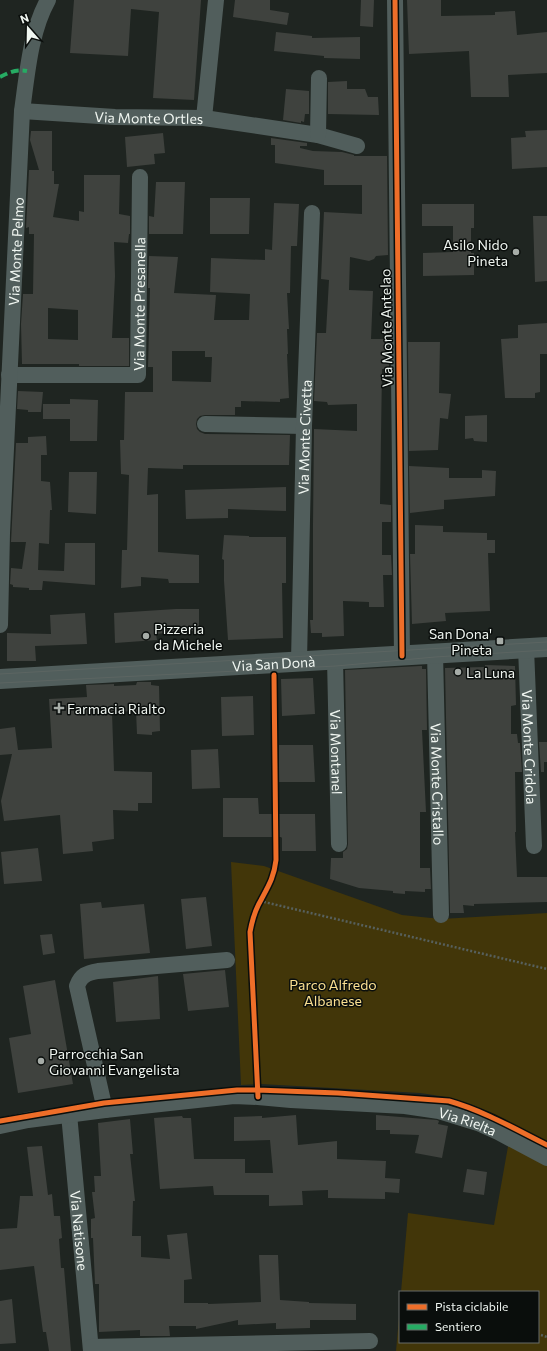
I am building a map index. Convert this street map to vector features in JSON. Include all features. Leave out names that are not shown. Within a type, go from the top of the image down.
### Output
[{"type":"street","name":"Via Monte Pelmo","points":[[0,625],[2,533],[22,111],[30,56],[36,30],[48,0]]},
{"type":"street","name":"Via Monte Ortles","points":[[22,111],[115,117],[204,118],[216,0]]},
{"type":"street","name":"Via Monte Antelao","points":[[395,0],[402,656]]},
{"type":"street","points":[[318,135],[319,78]]},
{"type":"street","points":[[204,118],[318,135],[357,146]]},
{"type":"street","name":"Via Monte Presanella","points":[[9,375],[138,375],[140,177]]},
{"type":"street","name":"Via Monte Civetta","points":[[299,661],[304,426],[312,213]]},
{"type":"street","points":[[205,424],[304,426]]},
{"type":"street","name":"Via San Donà","points":[[0,679],[547,647]]},
{"type":"street","name":"Via Monte Cridola","points":[[526,648],[534,846]]},
{"type":"street","name":"Via Monte Cristallo","points":[[435,653],[441,915]]},
{"type":"street","name":"Via Montanel","points":[[335,659],[338,844]]},
{"type":"street","points":[[105,1110],[77,986],[79,980],[86,973],[98,971],[227,960]]},
{"type":"street","name":"Via Rielta","points":[[0,1126],[69,1114],[234,1096],[416,1107],[439,1111],[478,1123],[547,1158]]},
{"type":"street","name":"Via Natisone","points":[[69,1114],[91,1349],[336,1346],[370,1341]]},
{"type":"path","points":[[257,908],[263,896]]},
{"type":"path","points":[[260,901],[547,969]]},
{"type":"path","points":[[543,1329],[543,1338]]},
{"type":"green space","name":"Parco Alfredo Albanese","points":[[231,862],[264,866],[402,915],[441,919],[547,913],[547,1351],[396,1351],[399,1317],[399,1343],[539,1343],[539,1291],[401,1291],[408,1213],[494,1225],[512,1124],[468,1103],[446,1097],[420,1093],[261,1084],[241,1085]]},
{"type":"building","points":[[74,0],[201,0],[194,100],[153,98],[159,12],[131,9],[128,56],[70,53]]},
{"type":"building","points":[[235,0],[270,0],[270,10],[289,13],[287,25],[233,17]]},
{"type":"building","points":[[361,0],[374,0],[373,27],[360,26]]},
{"type":"building","points":[[407,0],[441,0],[441,16],[495,15],[495,12],[515,11],[517,35],[547,32],[547,73],[508,75],[509,97],[471,97],[469,51],[409,54]]},
{"type":"building","points":[[276,32],[312,36],[312,38],[360,37],[360,59],[324,58],[324,56],[274,51]]},
{"type":"building","points":[[347,81],[347,89],[365,89],[368,97],[378,97],[379,115],[328,114],[328,82]]},
{"type":"building","points":[[286,89],[309,91],[309,114],[305,114],[304,122],[301,121],[301,123],[283,120]]},
{"type":"building","points":[[547,130],[547,167],[512,169],[511,138],[526,137],[525,131]]},
{"type":"building","points":[[31,131],[52,131],[52,171],[54,171],[54,184],[59,184],[53,217],[79,221],[79,211],[84,212],[84,175],[120,175],[119,214],[130,216],[130,234],[128,243],[114,242],[115,276],[112,338],[129,338],[129,366],[22,364],[21,324],[23,294],[33,294],[34,234],[29,234],[29,227],[26,228],[29,170],[39,170],[30,140]],"holes":[[[48,308],[78,310],[78,340],[48,339]]]},
{"type":"building","points":[[163,133],[165,153],[154,154],[155,164],[127,167],[125,137]]},
{"type":"building","points":[[271,138],[307,143],[307,146],[300,146],[300,148],[313,151],[342,152],[354,156],[387,156],[388,255],[376,256],[374,259],[369,261],[350,257],[349,290],[373,291],[371,339],[386,339],[386,342],[389,342],[389,369],[382,369],[380,504],[391,505],[391,522],[382,522],[382,555],[391,555],[392,575],[383,575],[384,607],[369,607],[369,602],[343,601],[344,636],[322,637],[322,633],[311,633],[310,620],[313,620],[314,429],[357,431],[357,404],[328,405],[327,402],[314,401],[317,333],[326,333],[329,280],[321,279],[324,212],[362,214],[362,185],[324,185],[324,170],[275,163],[275,145],[271,145]]},
{"type":"building","points":[[156,182],[185,182],[183,234],[149,234],[149,216],[154,217]]},
{"type":"building","points":[[210,198],[250,198],[249,234],[210,234]]},
{"type":"building","points":[[274,203],[299,204],[297,246],[291,246],[290,293],[287,293],[289,329],[287,329],[287,354],[289,398],[280,399],[280,402],[241,401],[241,407],[235,407],[235,415],[200,416],[197,419],[196,424],[197,429],[205,434],[290,435],[289,465],[183,465],[183,469],[148,468],[147,495],[158,494],[158,552],[199,555],[199,583],[169,583],[168,579],[141,577],[141,586],[121,588],[122,550],[127,550],[129,475],[121,474],[120,440],[124,440],[125,392],[153,392],[153,367],[148,367],[150,288],[148,288],[149,256],[178,257],[174,293],[216,295],[214,320],[249,320],[250,294],[210,292],[211,258],[265,260],[265,249],[272,250]],"holes":[[[172,351],[205,351],[205,357],[212,357],[211,382],[172,381]]]},
{"type":"building","points":[[422,204],[474,204],[474,228],[471,228],[471,253],[474,253],[474,275],[423,276],[423,253],[453,252],[453,226],[422,226]]},
{"type":"building","points":[[533,216],[547,216],[547,281],[535,282]]},
{"type":"building","points":[[547,323],[547,354],[540,354],[540,392],[535,393],[535,398],[505,398],[501,339],[518,338],[518,325]]},
{"type":"building","points":[[408,342],[440,342],[439,393],[451,394],[448,419],[440,418],[438,450],[409,451]]},
{"type":"building","points":[[18,391],[43,392],[41,412],[28,412],[28,410],[17,409]]},
{"type":"building","points":[[70,399],[98,400],[97,441],[70,441],[70,419],[43,419],[43,404],[70,404]]},
{"type":"building","points":[[487,415],[487,442],[474,441],[473,438],[465,439],[465,416]]},
{"type":"building","points":[[46,436],[47,455],[41,455],[41,481],[50,482],[52,510],[50,510],[49,544],[39,543],[38,570],[64,571],[65,543],[95,543],[95,585],[43,581],[42,590],[29,590],[29,588],[13,587],[13,585],[10,584],[11,568],[22,569],[26,542],[11,542],[16,443],[28,443],[28,437]]},
{"type":"building","points":[[409,466],[449,468],[449,478],[482,478],[482,470],[496,471],[495,496],[444,500],[444,509],[410,513],[410,522]]},
{"type":"building","points":[[69,472],[97,472],[96,514],[68,512]]},
{"type":"building","points":[[286,487],[286,511],[228,509],[228,518],[186,519],[185,490]]},
{"type":"building","points":[[415,525],[443,526],[443,532],[487,533],[487,540],[495,540],[495,553],[488,553],[490,611],[445,613],[446,621],[412,624],[410,554],[415,554]]},
{"type":"building","points":[[224,535],[286,537],[286,583],[282,583],[283,638],[228,640],[224,560],[222,559]]},
{"type":"building","points":[[199,609],[199,630],[156,634],[157,640],[115,643],[114,613]]},
{"type":"building","points":[[85,613],[87,644],[35,646],[36,661],[7,661],[7,633],[51,634],[50,615]]},
{"type":"building","points":[[485,665],[515,666],[516,705],[511,706],[511,734],[517,734],[518,743],[520,743],[522,772],[515,772],[517,877],[547,877],[547,902],[474,904],[474,906],[463,905],[464,913],[450,913],[445,668],[485,667]]},
{"type":"building","points":[[422,666],[422,669],[426,669],[427,730],[422,730],[426,812],[420,812],[420,868],[430,868],[431,889],[425,889],[425,892],[405,891],[405,894],[393,893],[393,891],[359,888],[330,879],[331,858],[343,858],[343,852],[347,849],[348,844],[345,670]]},
{"type":"building","points":[[313,678],[315,714],[282,716],[281,679]]},
{"type":"building","points":[[137,682],[151,682],[151,685],[159,686],[160,731],[152,732],[152,735],[137,734],[136,711],[112,712],[114,771],[152,772],[152,803],[138,803],[138,811],[113,810],[114,839],[92,842],[93,851],[63,854],[60,815],[4,821],[1,801],[12,754],[0,755],[0,729],[15,727],[18,750],[52,748],[49,699],[87,697],[86,685],[136,685]]},
{"type":"building","points":[[253,696],[254,735],[222,736],[221,697]]},
{"type":"building","points":[[539,742],[547,742],[547,762],[544,762],[544,772],[541,772]]},
{"type":"building","points":[[279,745],[313,745],[315,782],[279,782]]},
{"type":"building","points":[[218,749],[220,788],[192,789],[191,750]]},
{"type":"building","points":[[223,798],[258,798],[259,814],[315,814],[316,851],[282,851],[281,837],[223,837]]},
{"type":"building","points":[[38,848],[42,881],[4,884],[1,852]]},
{"type":"building","points":[[206,897],[212,946],[186,949],[181,899]]},
{"type":"building","points":[[101,902],[102,908],[144,904],[150,953],[84,959],[80,904]]},
{"type":"building","points":[[52,934],[55,953],[43,955],[40,935]]},
{"type":"building","points":[[225,970],[229,1007],[188,1011],[183,974]]},
{"type":"building","points":[[158,976],[160,1019],[116,1022],[113,982]]},
{"type":"building","name":"Parrocchia San Giovanni Evangelista","points":[[55,980],[73,1084],[18,1093],[9,1038],[31,1034],[23,986]]},
{"type":"building","points":[[296,1115],[298,1145],[337,1141],[337,1159],[386,1161],[385,1178],[400,1179],[399,1193],[385,1192],[385,1199],[328,1198],[328,1190],[302,1191],[303,1205],[269,1206],[269,1195],[214,1195],[213,1186],[160,1189],[154,1118],[182,1116],[183,1118],[191,1118],[194,1159],[245,1159],[245,1173],[273,1173],[270,1140],[234,1141],[234,1117],[262,1116],[262,1118]]},
{"type":"building","points":[[376,1115],[437,1120],[439,1121],[438,1124],[448,1126],[442,1158],[415,1153],[419,1135],[390,1134],[390,1130],[376,1130]]},
{"type":"building","points":[[130,1119],[133,1154],[130,1154],[135,1201],[133,1201],[132,1236],[141,1236],[141,1257],[170,1259],[167,1235],[187,1233],[192,1279],[184,1280],[184,1303],[208,1304],[261,1302],[259,1255],[278,1255],[280,1300],[309,1303],[356,1304],[356,1320],[310,1320],[310,1328],[276,1329],[276,1323],[238,1325],[238,1320],[196,1329],[196,1326],[169,1326],[170,1336],[140,1336],[140,1330],[99,1332],[99,1284],[95,1284],[93,1238],[91,1238],[91,1219],[95,1218],[92,1192],[95,1192],[94,1176],[101,1176],[98,1123]]},
{"type":"building","points":[[42,1146],[48,1195],[52,1194],[54,1216],[60,1216],[62,1238],[59,1239],[61,1268],[64,1268],[71,1351],[49,1351],[46,1332],[43,1332],[34,1266],[0,1270],[0,1229],[17,1228],[20,1196],[33,1196],[27,1147]]},
{"type":"building","points":[[467,1169],[487,1172],[484,1195],[463,1192]]},
{"type":"building","points":[[12,1299],[16,1343],[0,1344],[0,1301]]},
{"type":"tram line","points":[[0,674],[547,642]]},
{"type":"tram line","points":[[0,683],[336,666],[435,657],[547,650]]},
{"type":"marked path","points":[[0,77],[13,71],[27,71]]},
{"type":"cycle path","points":[[395,0],[402,656]]},
{"type":"cycle path","points":[[258,1097],[250,932],[255,912],[269,885],[276,860],[274,675]]},
{"type":"cycle path","points":[[0,1121],[104,1103],[237,1090],[338,1093],[449,1101],[487,1115],[547,1145]]},
{"type":"place","name":"Asilo Nido Pineta","points":[[516,252]]},
{"type":"place","name":"Pizzeria da Michele","points":[[146,636]]},
{"type":"place","name":"San Dona' Pineta","points":[[500,641]]},
{"type":"place","name":"La Luna","points":[[458,672]]},
{"type":"place","name":"Farmacia Rialto","points":[[59,708]]},
{"type":"place","name":"Parrocchia San Giovanni Evangelista","points":[[41,1061]]}]
